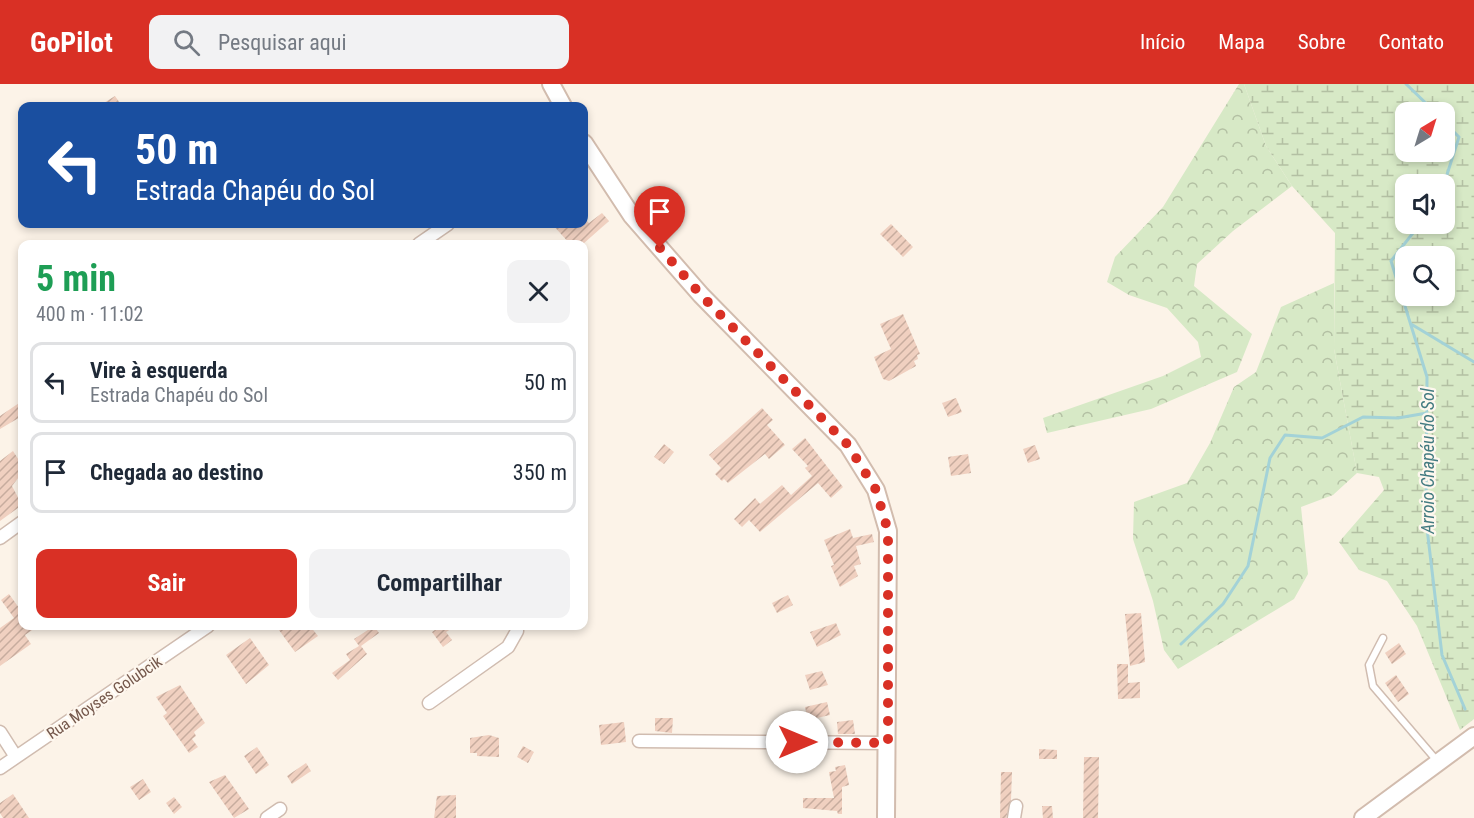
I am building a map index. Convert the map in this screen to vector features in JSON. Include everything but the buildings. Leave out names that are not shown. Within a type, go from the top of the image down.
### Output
[{"type":"main road","points":[[551,84],[561,102]]},
{"type":"main road","points":[[588,149],[632,216],[701,295],[848,445],[876,490],[888,531],[886,818]]},
{"type":"main road","points":[[1363,818],[1474,736]]},
{"type":"street","points":[[425,240],[442,228]]},
{"type":"street","points":[[0,538],[18,525]]},
{"type":"street","name":"Rua Moyses Golubcik","points":[[0,768],[202,630]]},
{"type":"street","points":[[429,703],[508,647],[517,630]]},
{"type":"street","points":[[0,732],[16,757]]},
{"type":"street","points":[[639,741],[888,743]]},
{"type":"street","points":[[267,818],[280,808]]},
{"type":"lane","points":[[1383,638],[1369,665],[1372,686],[1438,762]]},
{"type":"green space","points":[[1239,84],[1244,84],[1266,146],[1292,186],[1233,231],[1197,264],[1194,286],[1252,334],[1237,372],[1151,409],[1047,433],[1043,418],[1163,376],[1201,357],[1198,342],[1167,308],[1129,295],[1107,282],[1115,257],[1163,207]]},
{"type":"green space","points":[[1244,84],[1474,84],[1474,719],[1460,730],[1417,626],[1387,581],[1359,570],[1339,542],[1384,490],[1379,477],[1357,473],[1334,349],[1335,233],[1292,186],[1266,146]]},
{"type":"green space","points":[[1334,283],[1334,349],[1357,473],[1333,495],[1301,507],[1308,574],[1294,599],[1178,669],[1164,650],[1153,601],[1133,539],[1134,502],[1187,483],[1210,443],[1234,387],[1256,372],[1281,307]]},
{"type":"waterway","name":"Arroio Chapéu do Sol","points":[[1406,84],[1425,102]]},
{"type":"waterway","name":"Arroio Chapéu do Sol","points":[[1455,133],[1459,137],[1455,150]]},
{"type":"waterway","name":"Arroio Chapéu do Sol","points":[[1447,174],[1451,162]]},
{"type":"waterway","name":"Arroio Chapéu do Sol","points":[[1412,234],[1391,261],[1427,377],[1426,520],[1442,655],[1465,709]]},
{"type":"waterway","points":[[1411,324],[1474,362]]},
{"type":"waterway","points":[[1181,644],[1223,604],[1248,566],[1270,458],[1285,435],[1322,438],[1363,417],[1398,418],[1427,413]]},
{"type":"route","points":[[660,248],[701,295],[848,445],[876,490],[888,531],[888,743],[797,742]]}]
